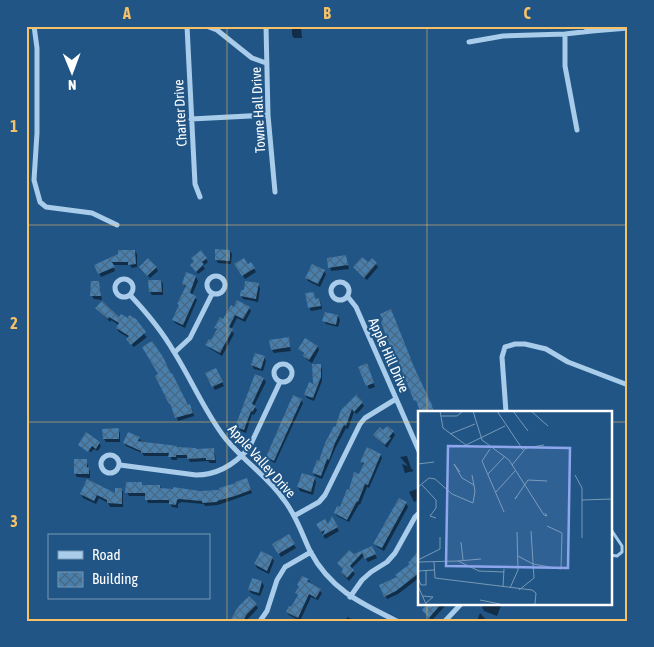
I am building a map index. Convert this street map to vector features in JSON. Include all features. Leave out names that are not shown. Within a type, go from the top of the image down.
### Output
[{"type":"street","points":[[34,26],[37,48],[37,133],[34,180],[40,202],[46,207],[92,213],[117,225]]},
{"type":"street","name":"Charter Drive","points":[[187,26],[195,184],[200,196]]},
{"type":"street","points":[[206,26],[216,30],[252,58],[266,63]]},
{"type":"street","name":"Towne Hall Drive","points":[[266,26],[268,115],[275,192]]},
{"type":"street","points":[[584,26],[592,31]]},
{"type":"street","points":[[469,42],[503,36],[565,34],[628,28]]},
{"type":"street","points":[[565,34],[565,66],[577,130]]},
{"type":"street","points":[[191,119],[268,115]]},
{"type":"street","points":[[174,352],[190,338],[212,294]]},
{"type":"street","name":"Apple Valley Drive","points":[[130,295],[152,320],[174,352],[213,421],[228,442],[275,488],[288,505],[311,552],[326,575],[350,597],[397,621]]},
{"type":"street","name":"Apple Hill Drive","points":[[348,297],[356,307],[418,449]]},
{"type":"street","points":[[506,411],[502,357],[506,347],[515,344],[525,344],[546,349],[568,362],[628,385]]},
{"type":"street","points":[[120,465],[182,474],[208,475],[220,471],[242,456],[249,448],[280,382]]},
{"type":"street","points":[[294,516],[319,502],[325,495],[364,418],[396,399]]},
{"type":"street","points":[[350,597],[362,580],[395,553],[418,514]]},
{"type":"street","points":[[260,621],[267,611],[276,580],[285,567],[311,552]]},
{"type":"street","points":[[445,621],[461,604]]},
{"type":"street","points":[[381,621],[384,615]]},
{"type":"lane","points":[[612,531],[622,546],[622,552],[617,556],[612,555]]},
{"type":"building","points":[[215,249],[230,250],[230,261],[215,260]]},
{"type":"building","points":[[118,250],[135,250],[136,264],[128,265],[128,262],[112,262],[115,267],[98,274],[94,265],[118,254]]},
{"type":"building","points":[[201,250],[207,258],[196,272],[190,265],[194,261],[191,258]]},
{"type":"building","points":[[346,255],[348,265],[328,268],[327,258]]},
{"type":"building","points":[[362,257],[368,262],[372,258],[377,263],[364,278],[353,267]]},
{"type":"building","points":[[148,258],[157,267],[147,276],[139,267]]},
{"type":"building","points":[[244,258],[248,264],[251,262],[255,268],[242,276],[234,264]]},
{"type":"building","points":[[312,264],[325,270],[318,284],[305,278]]},
{"type":"building","points":[[186,272],[196,276],[190,293],[196,296],[183,325],[172,320],[186,286],[182,284]]},
{"type":"building","points":[[148,280],[161,280],[162,292],[149,292]]},
{"type":"building","points":[[91,281],[99,281],[101,296],[90,296]]},
{"type":"building","points":[[245,281],[259,283],[256,299],[240,296],[241,290],[244,290]]},
{"type":"building","points":[[314,292],[315,299],[319,298],[321,306],[308,308],[305,293]]},
{"type":"building","points":[[237,300],[250,307],[243,319],[235,315],[229,327],[233,329],[220,353],[205,345],[209,339],[211,340],[217,329],[214,328],[220,317],[223,319],[231,305],[234,307]]},
{"type":"building","points":[[102,301],[119,317],[121,314],[128,318],[129,315],[136,319],[146,332],[131,345],[126,339],[129,336],[116,328],[119,323],[109,317],[108,319],[95,308]]},
{"type":"building","points":[[391,309],[434,411],[420,411],[416,400],[414,401],[393,348],[391,349],[380,314]]},
{"type":"building","points":[[325,312],[338,315],[336,325],[322,321]]},
{"type":"building","points":[[289,337],[290,347],[271,350],[269,340]]},
{"type":"building","points":[[305,338],[318,346],[309,360],[298,349]]},
{"type":"building","points":[[152,341],[172,373],[188,405],[190,404],[193,413],[175,418],[170,403],[155,376],[158,374],[142,347]]},
{"type":"building","points":[[255,353],[265,356],[261,369],[251,365]]},
{"type":"building","points":[[367,363],[374,383],[366,386],[358,367]]},
{"type":"building","points":[[312,364],[321,364],[321,377],[313,398],[304,395],[309,382],[313,384]]},
{"type":"building","points":[[216,368],[223,382],[212,387],[205,373]]},
{"type":"building","points":[[255,374],[264,378],[252,404],[256,406],[251,411],[244,430],[235,427]]},
{"type":"building","points":[[357,394],[363,402],[354,412],[352,409],[346,426],[344,425],[335,443],[329,460],[327,459],[321,476],[312,473],[317,460],[319,461],[325,443],[335,427],[341,410]]},
{"type":"building","points":[[293,395],[302,399],[274,461],[266,457]]},
{"type":"building","points":[[387,426],[394,431],[385,445],[373,435],[380,427],[383,430]]},
{"type":"building","points":[[119,428],[119,439],[103,439],[102,429]]},
{"type":"building","points":[[86,432],[100,442],[96,449],[92,446],[88,452],[78,445]]},
{"type":"building","points":[[128,432],[140,437],[138,441],[196,449],[214,448],[215,460],[206,460],[206,458],[187,459],[187,455],[168,457],[169,453],[141,453],[141,451],[123,443]]},
{"type":"building","points":[[367,447],[381,454],[368,485],[365,484],[358,502],[347,520],[334,513],[337,506],[340,507],[347,489],[349,490],[354,472],[359,474],[364,463],[360,462]]},
{"type":"building","points":[[74,459],[87,459],[89,474],[74,474]]},
{"type":"building","points":[[302,473],[315,477],[311,492],[297,487]]},
{"type":"building","points":[[247,478],[251,490],[217,502],[202,503],[202,501],[179,499],[176,505],[169,504],[169,500],[145,500],[145,493],[125,493],[126,482],[142,482],[142,485],[160,485],[160,488],[173,489],[173,487],[200,491],[219,490],[219,488]]},
{"type":"building","points":[[87,479],[115,493],[115,488],[122,488],[122,504],[107,503],[107,500],[97,495],[94,501],[80,494]]},
{"type":"building","points":[[399,498],[407,502],[382,548],[373,544]]},
{"type":"building","points":[[332,516],[338,527],[322,536],[325,530],[321,532],[316,524],[325,519],[328,524]]},
{"type":"building","points":[[289,534],[295,544],[278,554],[272,544]]},
{"type":"building","points":[[372,546],[376,554],[365,559],[362,553],[350,566],[354,570],[347,578],[341,572],[343,569],[337,563],[349,550],[354,554]]},
{"type":"building","points":[[261,551],[273,557],[267,571],[254,564]]},
{"type":"building","points":[[418,551],[418,574],[396,591],[384,597],[379,585],[397,577],[395,575],[410,564],[408,563]]},
{"type":"building","points":[[302,576],[321,589],[316,598],[309,594],[298,618],[286,612],[298,595],[295,593]]},
{"type":"building","points":[[252,578],[262,581],[259,593],[248,590]]},
{"type":"building","points":[[249,596],[257,604],[243,621],[231,619],[238,607]]},
{"type":"building","points":[[427,604],[441,604],[429,618],[422,610]]}]
